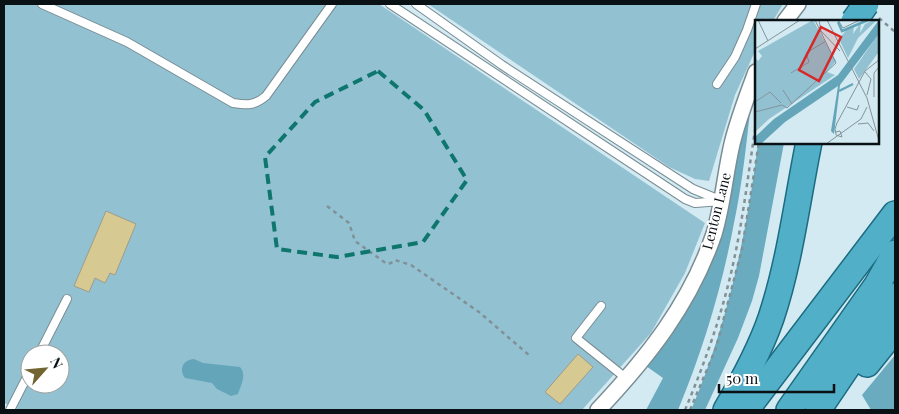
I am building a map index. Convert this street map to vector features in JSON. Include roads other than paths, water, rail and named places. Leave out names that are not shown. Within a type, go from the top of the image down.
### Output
[{"type":"highway","points":[[855,20],[866,4]]},
{"type":"highway","points":[[726,410],[750,364],[770,319],[781,282],[808,144]]},
{"type":"highway","points":[[856,264],[895,196]]},
{"type":"highway","points":[[746,410],[895,214]]},
{"type":"highway","points":[[789,410],[877,285],[895,253]]},
{"type":"highway","points":[[818,410],[895,296]]},
{"type":"highway","points":[[828,410],[895,329]]},
{"type":"street","points":[[786,20],[798,4]]},
{"type":"street","name":"Lenton Lane","points":[[598,410],[653,348],[694,284],[714,232],[739,117],[755,75]]},
{"type":"lane","points":[[42,4],[127,42],[232,103],[248,106],[257,103],[266,96],[332,4]]},
{"type":"lane","points":[[390,4],[685,199],[695,203],[722,201]]},
{"type":"lane","points":[[416,4],[502,65],[693,189],[722,201]]},
{"type":"lane","points":[[717,84],[735,57],[756,4]]},
{"type":"lane","points":[[44,344],[67,299]]},
{"type":"lane","points":[[601,306],[576,338],[627,379]]},
{"type":"lane","points":[[10,410],[20,390]]}]
